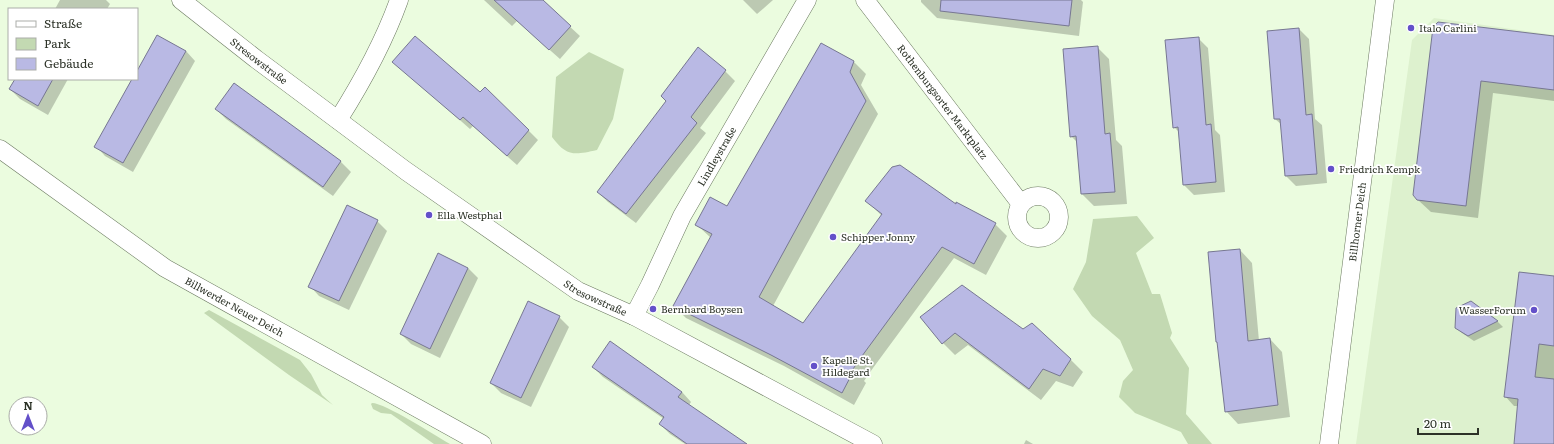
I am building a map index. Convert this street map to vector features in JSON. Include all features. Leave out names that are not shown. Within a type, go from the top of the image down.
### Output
[{"type":"street","name":"Stresowstraße","points":[[181,0],[256,59],[412,176],[578,291],[634,316],[873,444]]},
{"type":"street","points":[[338,120],[361,84],[394,15],[399,0]]},
{"type":"street","name":"Lindleystraße","points":[[634,316],[682,216],[807,0]]},
{"type":"street","name":"Rothenburgsorter Marktplatz","points":[[865,0],[1021,204]]},
{"type":"street","name":"Billhorner Deich","points":[[1329,444],[1385,0]]},
{"type":"street","name":"Billwerder Neuer Deich","points":[[0,149],[165,268],[482,444]]},
{"type":"shaded area","points":[[1434,18],[1554,35],[1554,444],[1356,444],[1412,40]]},
{"type":"green space","points":[[589,52],[624,69],[613,119],[597,150],[572,153],[557,144],[552,137],[556,77]]},
{"type":"green space","points":[[1137,216],[1154,238],[1136,253],[1152,294],[1160,294],[1172,333],[1170,338],[1189,368],[1186,414],[1212,444],[1188,444],[1181,432],[1135,413],[1119,397],[1123,381],[1133,370],[1120,340],[1092,316],[1073,289],[1086,262],[1093,219]]},
{"type":"green space","points":[[209,310],[300,360],[311,374],[322,395],[333,405],[204,313]]},
{"type":"green space","points":[[372,403],[388,408],[450,444],[434,444],[391,414],[381,413],[373,409]]},
{"type":"building","points":[[494,0],[543,0],[571,26],[549,50]]},
{"type":"building","points":[[941,0],[1072,0],[1069,26],[940,11]]},
{"type":"building","points":[[1438,22],[1554,36],[1554,90],[1481,81],[1466,206],[1417,200],[1413,195],[1433,27]]},
{"type":"building","points":[[1299,28],[1306,115],[1312,114],[1317,174],[1285,176],[1280,119],[1274,119],[1267,31]]},
{"type":"building","points":[[157,35],[186,51],[123,163],[94,147],[131,80],[138,80],[138,69]]},
{"type":"building","points":[[415,36],[480,92],[485,87],[529,130],[507,156],[463,117],[460,120],[392,62]]},
{"type":"building","points":[[1199,37],[1206,125],[1211,124],[1216,182],[1183,185],[1178,127],[1173,128],[1165,40]]},
{"type":"building","points":[[821,43],[854,61],[850,72],[866,101],[759,297],[803,323],[882,214],[865,201],[892,167],[900,165],[956,204],[956,202],[996,223],[974,264],[942,247],[853,369],[854,370],[842,393],[771,355],[673,306],[712,234],[695,225],[710,197],[727,206]]},
{"type":"building","points":[[1098,46],[1105,134],[1110,133],[1115,192],[1081,194],[1076,136],[1070,137],[1063,49]]},
{"type":"building","points":[[698,47],[726,70],[691,117],[697,123],[626,214],[597,192],[666,101],[661,96]]},
{"type":"building","points":[[14,80],[52,80],[38,106],[9,89]]},
{"type":"building","points":[[234,83],[341,161],[323,187],[215,109]]},
{"type":"building","points":[[347,205],[378,220],[339,301],[308,287]]},
{"type":"building","points":[[1240,249],[1248,341],[1270,338],[1278,405],[1225,412],[1216,342],[1208,252]]},
{"type":"building","points":[[438,253],[468,268],[430,349],[400,334]]},
{"type":"building","name":"WasserForum","points":[[1519,272],[1554,276],[1554,346],[1539,344],[1535,377],[1554,379],[1554,444],[1514,444],[1518,399],[1504,397]]},
{"type":"building","points":[[962,285],[1023,329],[1032,323],[1071,359],[1060,376],[1043,369],[1029,389],[955,333],[942,344],[920,317]]},
{"type":"building","points":[[528,301],[560,316],[521,398],[490,383]]},
{"type":"building","points":[[1471,301],[1498,321],[1468,336],[1455,328],[1456,308]]},
{"type":"building","points":[[610,341],[682,392],[678,397],[747,444],[687,444],[659,424],[664,417],[592,367]]},
{"type":"place","name":"Italo Carlini","points":[[1411,28]]},
{"type":"place","name":"Friedrich Kempk","points":[[1331,169]]},
{"type":"place","name":"Ella Westphal","points":[[429,215]]},
{"type":"place","name":"Schipper Jonny","points":[[833,237]]},
{"type":"place","name":"Bernhard Boysen","points":[[653,309]]},
{"type":"place","name":"WasserForum","points":[[1534,310]]},
{"type":"place","name":"Kapelle St. Hildegard","points":[[814,366]]}]
